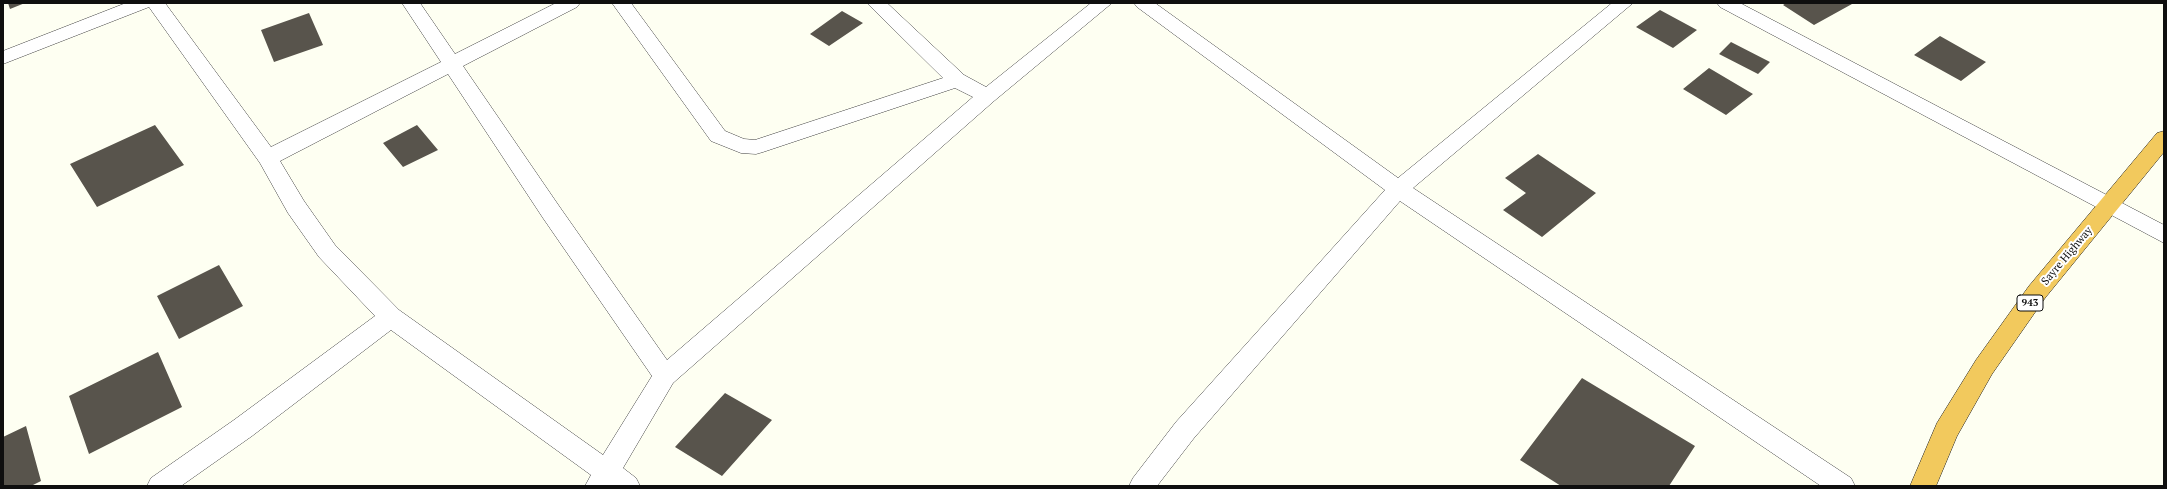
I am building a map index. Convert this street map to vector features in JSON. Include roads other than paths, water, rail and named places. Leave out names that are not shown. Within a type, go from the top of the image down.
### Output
[{"type":"highway","name":"Sayre Highway","points":[[1923,486],[1946,431],[1984,367],[2037,292],[2164,138]]},
{"type":"street","points":[[3,58],[143,3]]},
{"type":"street","points":[[155,3],[268,158],[296,206],[327,251],[391,317],[603,479],[627,486]]},
{"type":"street","points":[[411,3],[451,64],[665,376]]},
{"type":"street","points":[[268,158],[571,3]]},
{"type":"street","points":[[621,3],[718,136],[741,146],[756,147],[957,80]]},
{"type":"street","points":[[876,3],[957,80],[987,96]]},
{"type":"street","points":[[603,479],[665,376],[987,96],[1103,3]]},
{"type":"street","points":[[1143,3],[1398,189],[1842,486]]},
{"type":"street","points":[[1142,486],[1185,430],[1398,189],[1624,3]]},
{"type":"street","points":[[1726,3],[2164,235]]},
{"type":"street","points":[[160,486],[243,428],[391,317]]}]
